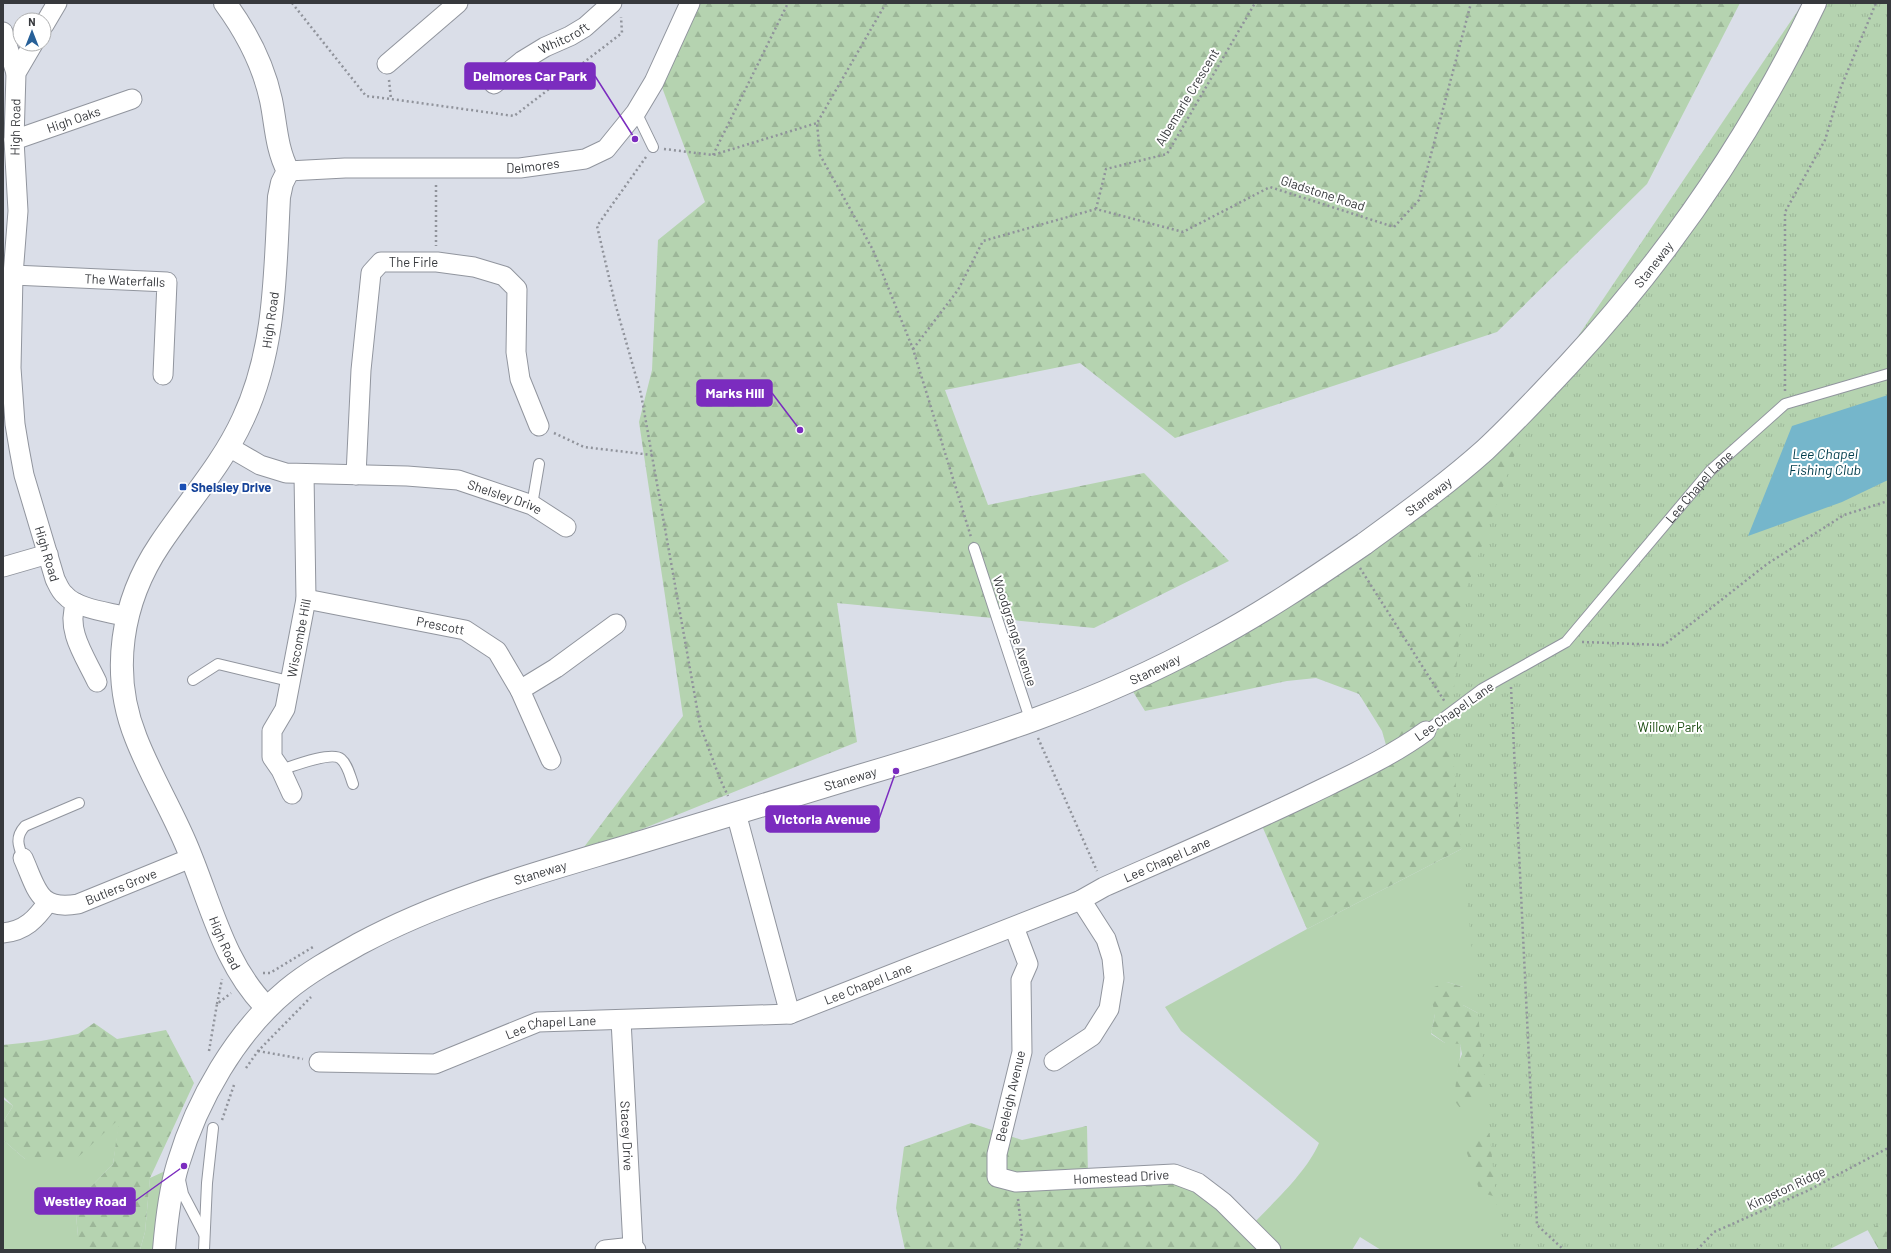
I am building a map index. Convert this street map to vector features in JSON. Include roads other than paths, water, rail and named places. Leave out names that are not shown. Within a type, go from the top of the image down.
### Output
[{"type":"main road","points":[[225,3],[247,35],[262,67],[271,101],[279,149],[288,171]]},
{"type":"main road","name":"Staneway","points":[[267,1008],[300,980],[326,962],[389,929],[429,911],[501,885],[921,758],[1030,722],[1121,685],[1201,646],[1287,596],[1418,506],[1484,451],[1533,403],[1592,339],[1649,271],[1707,193],[1767,97],[1815,3]]},
{"type":"main road","name":"High Road","points":[[267,1008],[245,983],[233,963],[192,858],[141,752],[130,721],[123,690],[121,662],[127,617],[139,580],[153,555],[217,467],[229,447],[251,402],[268,340],[274,294],[279,197],[282,183],[288,171]]},
{"type":"main road","points":[[164,1250],[176,1166],[200,1106],[219,1072],[239,1042],[267,1008]]},
{"type":"street","points":[[52,12],[57,3]]},
{"type":"street","points":[[387,64],[458,3]]},
{"type":"street","name":"Whitcroft","points":[[494,84],[522,60],[585,27],[612,3]]},
{"type":"street","name":"Delmores","points":[[288,171],[345,168],[520,168],[585,159],[606,149],[636,112],[654,82],[690,3]]},
{"type":"street","points":[[3,32],[16,73]]},
{"type":"street","name":"High Road","points":[[28,52],[16,73],[10,212],[13,274],[11,368],[15,424],[24,475],[60,589],[65,595],[76,603],[127,617]]},
{"type":"street","name":"High Oaks","points":[[14,140],[132,99]]},
{"type":"street","name":"The Firle","points":[[356,475],[360,370],[371,273],[381,262],[437,262],[474,267],[504,276],[517,289],[516,352],[520,379],[539,426]]},
{"type":"street","name":"The Waterfalls","points":[[13,274],[167,282],[163,375]]},
{"type":"street","name":"Shelsley Drive","points":[[229,447],[260,465],[272,470],[304,474],[407,476],[458,480],[532,505],[566,526]]},
{"type":"street","name":"Wiscombe Hill","points":[[292,794],[272,757],[272,731],[284,709],[306,599],[304,474]]},
{"type":"street","points":[[3,567],[48,554]]},
{"type":"street","name":"Prescott","points":[[306,599],[465,630],[497,651],[520,690],[551,760]]},
{"type":"street","points":[[76,603],[72,615],[73,629],[97,682]]},
{"type":"street","points":[[520,690],[556,668],[616,624]]},
{"type":"street","name":"Lee Chapel Lane","points":[[319,1062],[435,1064],[538,1022],[790,1014],[1081,900],[1104,887],[1259,819],[1360,771],[1400,750],[1426,731]]},
{"type":"street","points":[[736,813],[790,1014]]},
{"type":"street","points":[[3,933],[20,930],[31,923],[48,902],[39,892],[23,858]]},
{"type":"street","name":"Butlers Grove","points":[[48,902],[61,906],[78,904],[192,858]]},
{"type":"street","points":[[1054,1061],[1092,1036],[1109,1009],[1114,978],[1112,958],[1106,939],[1081,900]]},
{"type":"street","name":"Beeleigh Avenue","points":[[1014,927],[1028,964],[1020,980],[1022,1052],[997,1154],[997,1177],[1016,1182]]},
{"type":"street","name":"Stacey Drive","points":[[621,1020],[634,1249]]},
{"type":"street","name":"Homestead Drive","points":[[1016,1182],[1174,1174],[1198,1183],[1223,1202],[1272,1250]]},
{"type":"street","points":[[605,1250],[634,1249]]},
{"type":"lane","points":[[636,112],[653,148]]},
{"type":"lane","name":"Lee Chapel Lane","points":[[1426,731],[1482,689],[1566,642],[1710,471],[1784,404],[1888,374]]},
{"type":"lane","points":[[532,505],[540,464]]},
{"type":"lane","name":"Woodgrange Avenue","points":[[974,548],[1030,722]]},
{"type":"lane","points":[[193,680],[218,664],[289,681]]},
{"type":"lane","points":[[280,770],[329,756],[340,758],[346,765],[353,784]]},
{"type":"lane","points":[[23,858],[17,841],[21,830],[25,826],[79,803]]},
{"type":"lane","points":[[204,1250],[207,1183],[213,1128]]},
{"type":"lane","points":[[176,1166],[183,1194],[205,1236]]},
{"type":"water","name":"Lee Chapel Fishing Club","points":[[1888,395],[1888,480],[1842,502],[1748,536],[1792,426]]},
{"type":"place","name":"Delmores Car Park","points":[[635,139]]},
{"type":"place","name":"Marks Hill","points":[[800,430]]},
{"type":"place","name":"Shelsley Drive","points":[[183,487]]},
{"type":"place","name":"Victoria Avenue","points":[[896,771]]},
{"type":"place","name":"Westley Road","points":[[184,1166]]},
{"type":"park label","name":"Willow Park","points":[[1670,727]]}]
